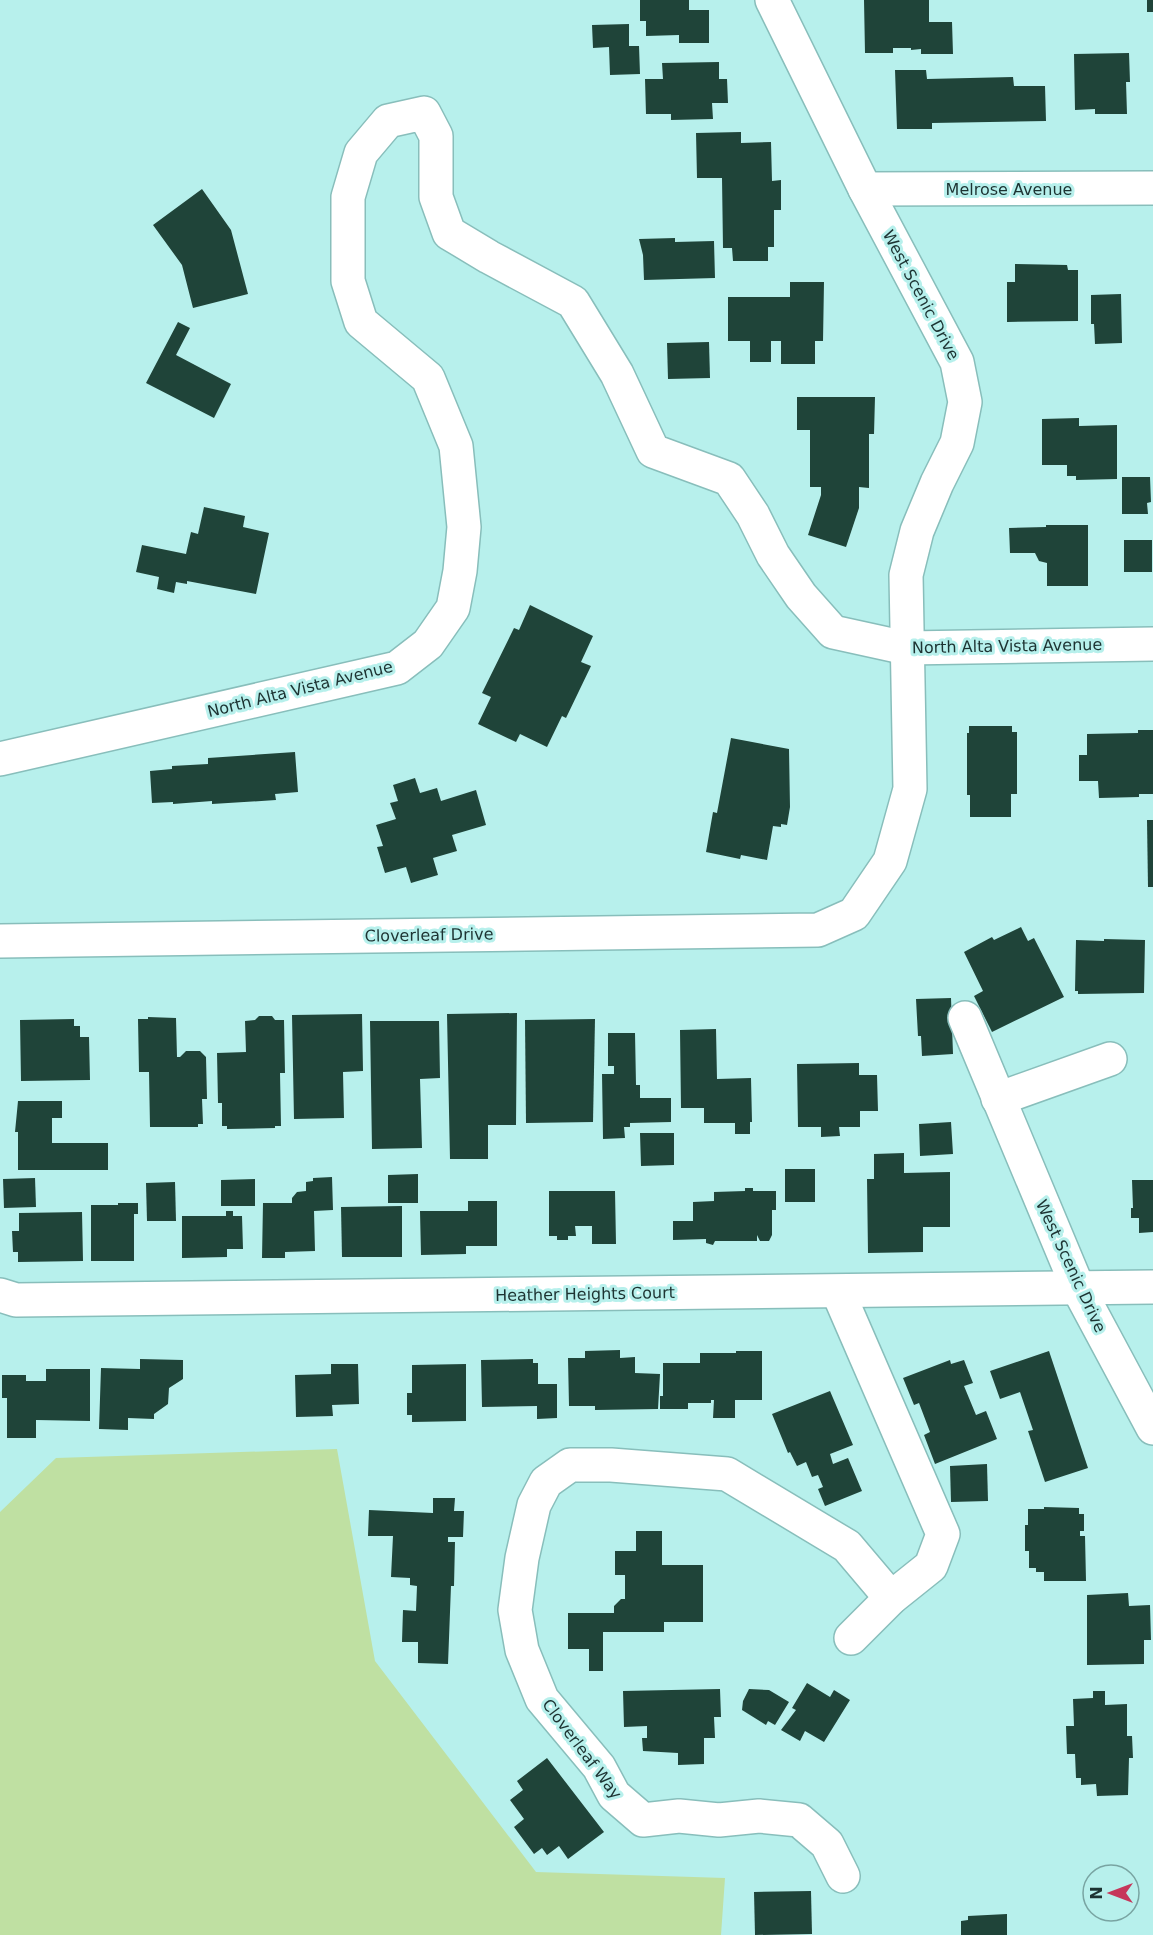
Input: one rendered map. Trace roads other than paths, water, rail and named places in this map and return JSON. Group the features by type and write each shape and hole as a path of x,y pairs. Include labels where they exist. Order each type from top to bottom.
{"street":[{"name":"West Scenic Drive","path":"772,0 865,189 957,362 965,402 957,443 917,531 906,575 910,789 890,861 854,914"},
{"name":"North Alta Vista Avenue","path":"0,759 397,668 428,644 453,608 460,571 464,527 456,447 428,378 361,322 348,281 348,197 361,153 388,121 424,112 436,136 436,197 449,233 489,258 573,302 617,374 653,451 729,479 753,515 773,555 801,596 833,632 906,648 1153,644"},
{"name":"Melrose Avenue","path":"865,189 1153,188"},
{"name":"Cloverleaf Drive","path":"0,941 818,930 854,914"},
{"name":"West Scenic Drive","path":"965,1018 1078,1288 1153,1428"},
{"path":"998,1099 1110,1059"},
{"name":"Heather Heights Court","path":"8,1297 838,1292 1153,1287"},
{"path":"838,1292 943,1534 931,1566 891,1598 851,1638"},
{"name":"Cloverleaf Way","path":"843,1876 827,1844 799,1820 759,1815 719,1820 679,1815 643,1820 614,1795 599,1767 542,1699 522,1650 515,1610 522,1558 534,1506 546,1482 570,1465 610,1465 727,1474 847,1546 891,1598"}]}
